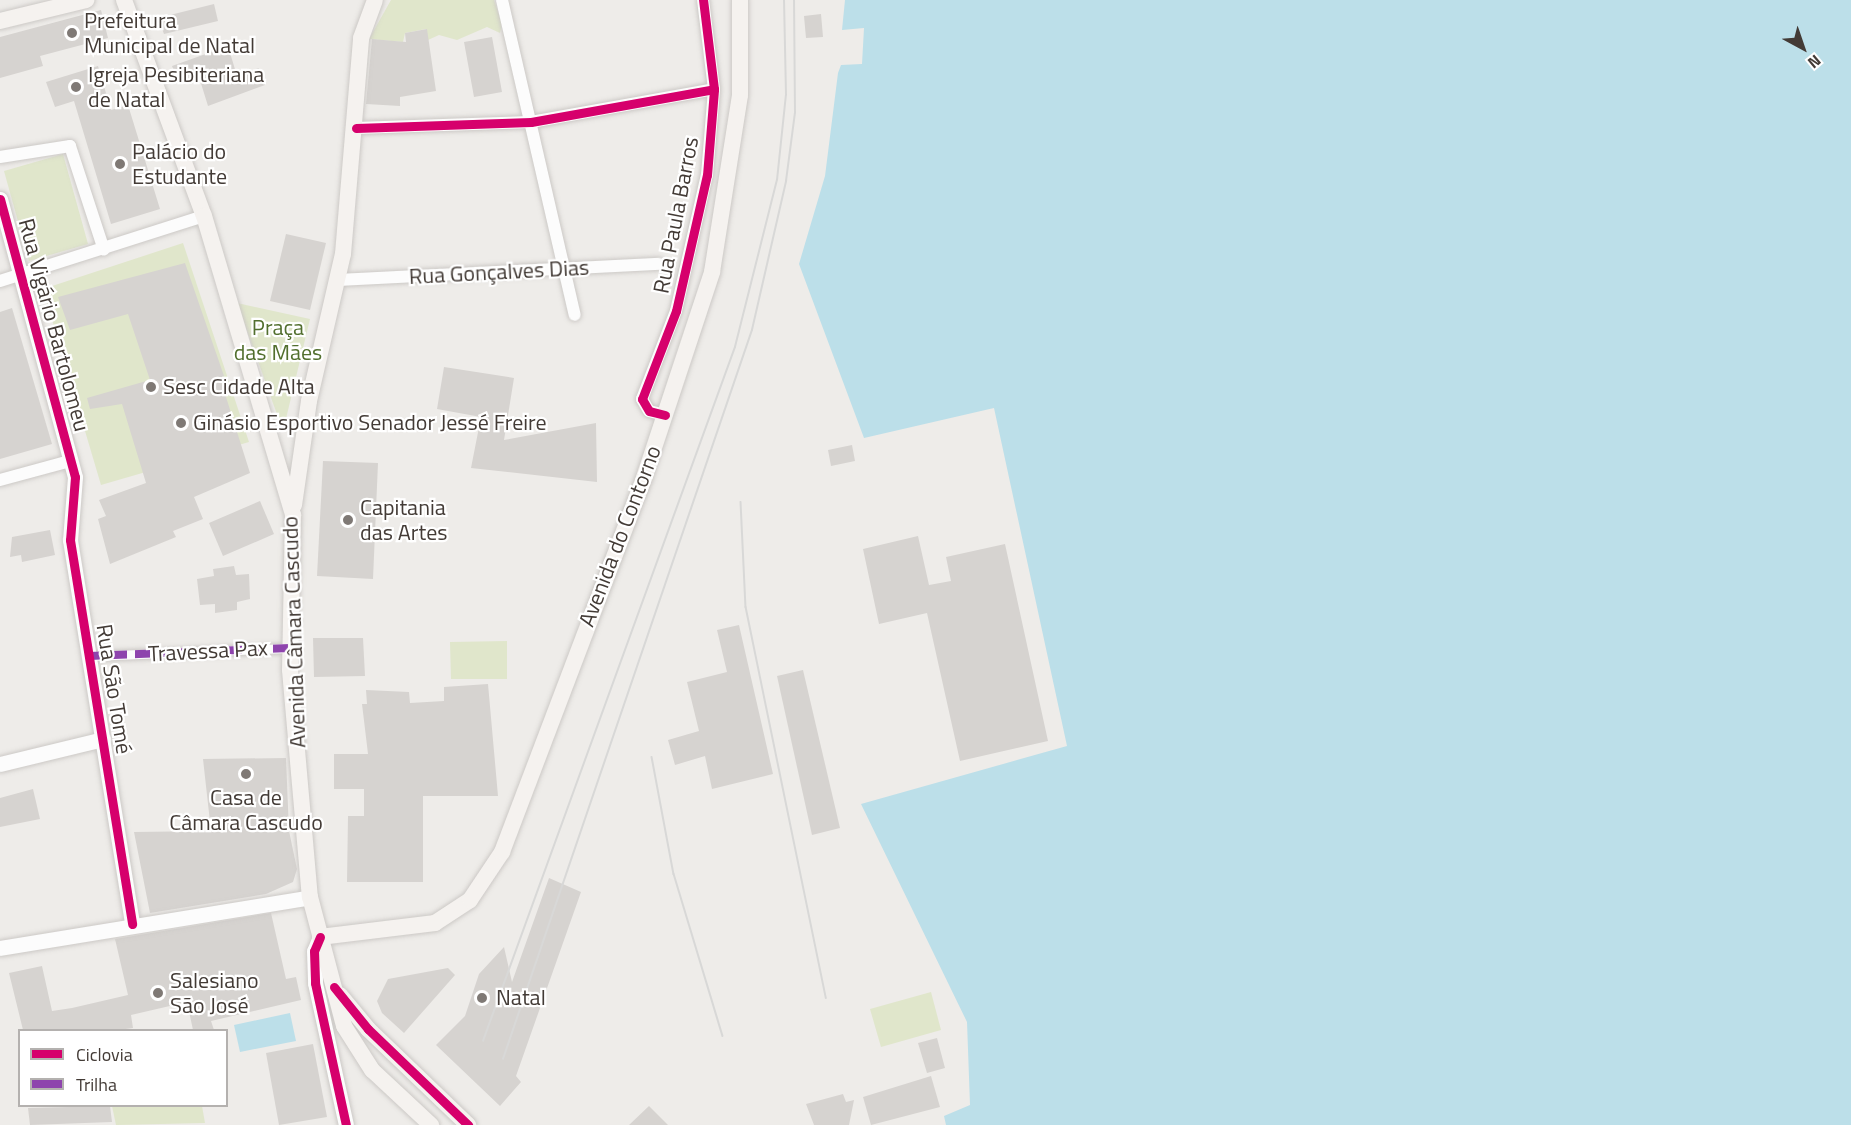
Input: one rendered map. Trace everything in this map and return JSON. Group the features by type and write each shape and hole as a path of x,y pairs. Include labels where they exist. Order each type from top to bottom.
{"main road":[{"path":"0,21 86,0"},
{"name":"Avenida Câmara Cascudo","path":"124,0 204,216 293,515 290,648 310,897 320,937"},
{"path":"293,515 309,401 339,280 356,128 361,38 375,0"},
{"name":"Avenida do Contorno","path":"320,937 435,924 487,881 665,415 712,272 730,184 740,94 740,0"},
{"path":"320,937 344,1026 360,1055 431,1125"},
{"path":"334,987 368,1029 468,1125"}],"street":[{"path":"502,0 575,315"},
{"name":"Rua Paula Barros","path":"665,415 649,411 642,399 676,311 697,229 713,135 714,89 704,0"},
{"path":"356,128 531,122 714,89"},
{"path":"0,157 70,146 104,250"},
{"name":"Rua Vigário Bartolomeu","path":"0,199 70,461"},
{"path":"0,281 104,250 204,216"},
{"name":"Rua Gonçalves Dias","path":"339,280 659,264"},
{"path":"0,480 70,461"},
{"name":"Rua São Tomé","path":"70,461 75,496 70,540 132,924"},
{"name":"Travessa Pax","path":"90,656 290,648"},
{"path":"0,764 103,739"},
{"path":"0,948 132,924 310,897"},
{"name":"Avenida Câmara Cascudo","path":"320,937 314,951 315,983 346,1125"}],"green space":[{"path":"391,0 494,0 502,24 500,33 487,27 457,40 439,35 428,40 426,29 405,33 403,42 369,39"},
{"path":"63,154 88,244 29,261 4,171"},
{"name":"Sesc Cidade Alta","path":"183,243 249,442 101,485 43,289"},
{"name":"Praça das Mães","path":"237,303 310,319 283,431"},
{"path":"507,641 507,679 451,679 450,642"},
{"path":"931,992 941,1030 881,1047 870,1009"},
{"path":"112,1107 202,1107 205,1123 116,1125"}],"water":[{"path":"845,0 1851,0 1851,1125 946,1125 944,1116 970,1105 967,1022 861,804 1067,746 994,408 864,438 799,264 825,176 838,73 841,65 862,64 864,28 842,30"},
{"path":"290,1013 296,1041 240,1052 234,1025"}],"building":[{"path":"214,4 218,21 164,34 158,18"},
{"path":"101,10 108,38 40,56 43,66 0,78 0,37"},
{"path":"821,14 823,37 806,38 804,16"},
{"path":"427,29 436,91 400,97 400,106 366,104 372,39 406,42 405,33"},
{"path":"492,37 502,92 474,97 464,42"},
{"path":"228,46 237,76 259,68 265,85 208,106 199,77 179,83 172,66"},
{"name":"Palácio do Estudante","path":"98,66 111,110 128,105 160,209 111,224 74,101 55,107 46,82"},
{"path":"286,234 326,243 310,310 270,301"},
{"name":"Sesc Cidade Alta","path":"185,263 224,376 220,378 250,473 194,497 203,519 173,531 176,537 110,564 98,519 106,516 99,500 146,483 122,404 90,409 87,398 150,380 128,314 70,330 58,297"},
{"path":"12,308 52,444 0,459 0,312"},
{"path":"444,367 514,378 504,440 596,423 597,482 471,468 481,417 437,409"},
{"path":"852,445 855,461 831,466 828,450"},
{"name":"Capitania das Artes","path":"323,461 378,463 373,579 317,576"},
{"path":"260,501 274,534 223,556 209,523"},
{"path":"50,530 55,555 22,562 21,555 10,557 12,537"},
{"path":"918,536 929,585 951,581 946,557 1005,544 1048,741 960,761 927,613 879,624 863,549"},
{"path":"234,566 236,575 249,574 250,599 237,602 237,610 215,613 215,604 200,605 197,579 214,576 213,569"},
{"path":"739,625 773,774 712,789 705,756 675,765 668,740 699,731 687,682 727,672 717,630"},
{"path":"313,638 363,638 365,676 314,677"},
{"path":"803,670 840,828 812,835 777,676"},
{"path":"488,684 498,796 423,796 423,882 347,882 348,816 364,816 364,789 334,789 334,754 368,754 362,704 367,704 366,690 409,692 410,703 444,701 444,687"},
{"path":"286,758 289,831 297,869 293,882 266,894 150,913 134,832 211,831 203,759"},
{"path":"33,789 40,819 0,827 0,798"},
{"name":"Natal","path":"549,878 581,892 516,1076 521,1082 500,1106 436,1045 465,1016 479,974 504,947 512,982"},
{"path":"271,913 286,979 296,977 301,1000 211,1021 214,1029 193,1029 187,1002 131,1015 133,1028 23,1029 9,973 42,966 52,1011 128,995 115,939"},
{"path":"448,968 455,975 404,1033 382,1013 377,1001 388,979"},
{"path":"937,1038 945,1068 927,1073 918,1043"},
{"path":"313,1044 327,1117 279,1125 266,1053"},
{"path":"931,1076 940,1107 871,1125 863,1097"},
{"path":"843,1094 846,1102 854,1100 849,1125 814,1125 806,1104"},
{"path":"649,1106 668,1125 629,1125"},
{"path":"110,1107 112,1122 30,1125 28,1108"}],"tram line":[{"path":"483,1041 735,347 777,180 786,95 784,0"},
{"path":"503,1059 752,330 786,181 795,113 794,0"},
{"path":"741,502 746,607 826,998"},
{"path":"652,757 674,874 723,1036"}],"marked path":[{"path":"89,656 290,648"}],"cycle path":[{"path":"665,415 649,411 642,399 676,311 707,175 714,89 703,0"},
{"path":"356,128 531,122 714,89"},
{"path":"0,199 75,477 70,540 132,924"},
{"path":"320,937 314,951 315,983 346,1125"},
{"path":"334,987 368,1029 468,1125"}],"place":[{"name":"Prefeitura Municipal de Natal","path":"72,33"},
{"name":"Igreja Pesibiteriana de Natal","path":"76,87"},
{"name":"Palácio do Estudante","path":"120,164"},
{"name":"Sesc Cidade Alta","path":"151,387"},
{"name":"Ginásio Esportivo Senador Jessé Freire","path":"181,423"},
{"name":"Capitania das Artes","path":"348,520"},
{"name":"Casa de Câmara Cascudo","path":"246,774"},
{"name":"Salesiano São José","path":"158,993"},
{"name":"Natal","path":"482,998"}]}
